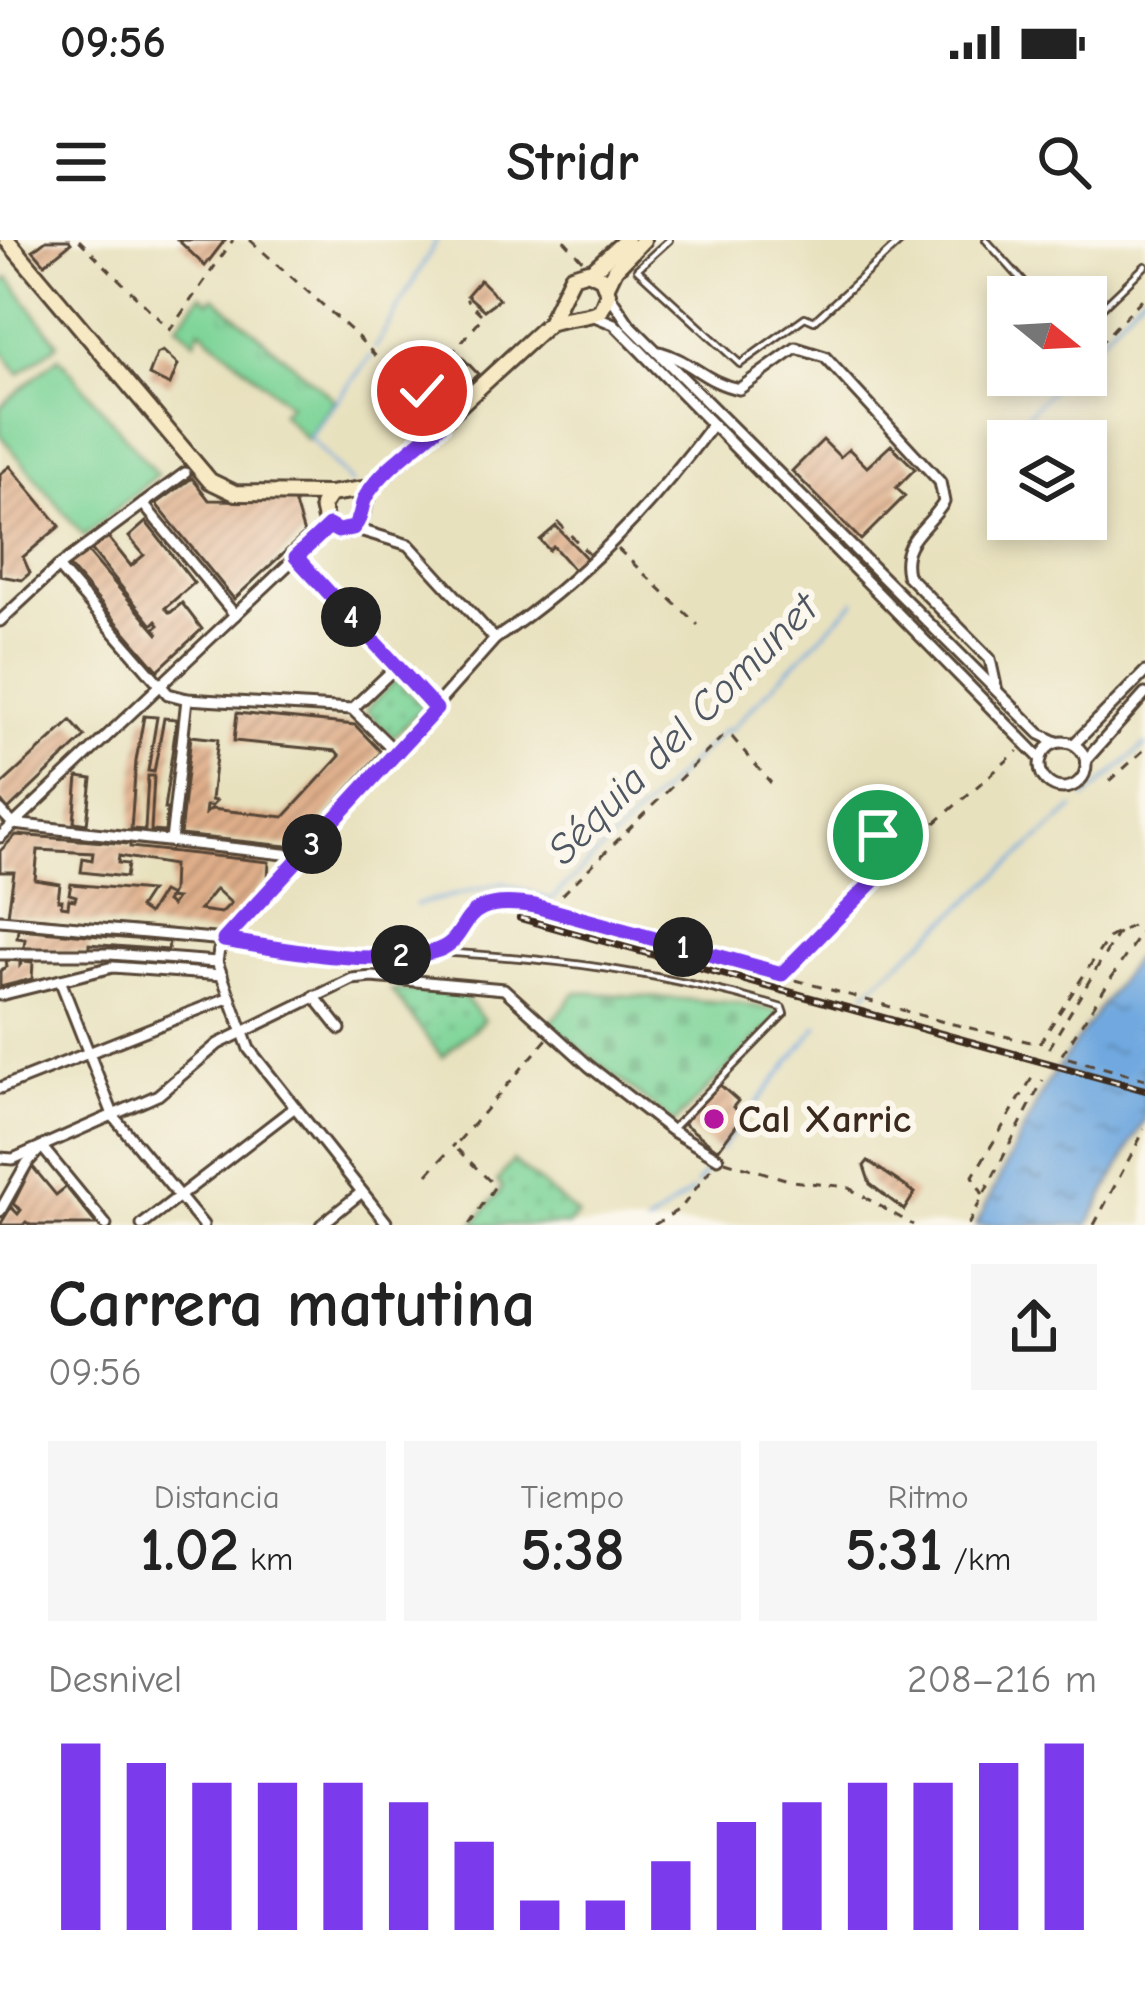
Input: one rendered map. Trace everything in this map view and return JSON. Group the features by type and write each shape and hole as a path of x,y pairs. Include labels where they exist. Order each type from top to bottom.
{"street":[{"path":"7,240 210,481 235,493 309,494 326,500"},
{"path":"357,498 549,322 569,280 636,242"},
{"path":"592,315 604,307 608,289 636,242"},
{"path":"588,272 608,289 616,309 1040,734 1074,744 1086,760"},
{"path":"564,298 575,313"},
{"path":"549,322 575,313 614,325 1028,742 1041,758 1041,772 1048,783 1061,789 1080,782 1086,760 1098,743 1145,694"},
{"path":"658,351 682,358 715,385 739,389 796,348 825,357 940,482 944,502 934,519 907,544 903,560 907,575 990,659 998,691"},
{"path":"386,1222 249,1049 217,962 224,940 495,639 518,627 612,544 675,475 712,425"},
{"path":"0,621 58,567 185,473"},
{"path":"353,528 362,517 357,498 341,490 326,500 323,518 329,526 409,545 495,639"},
{"path":"143,504 235,615"},
{"path":"0,837 329,526"},
{"path":"296,557 436,709"},
{"path":"58,567 168,694 352,709 396,752"},
{"path":"352,709 397,666"},
{"path":"1074,744 1145,672"},
{"path":"170,841 187,699"},
{"path":"1041,758 1057,742"},
{"path":"0,810 13,824 302,856"},
{"path":"0,920 224,940"},
{"path":"0,954 110,954 217,962"},
{"path":"0,995 113,967 222,975"},
{"path":"0,1158 14,1159 114,1117 158,1095 218,1044 352,979 372,977 504,989 671,1130 718,1158"},
{"path":"60,980 114,1117 203,1225"},
{"path":"314,996 340,1029"},
{"path":"0,1088 230,997"},
{"path":"142,1225 295,1107"},
{"path":"0,1211 27,1163 42,1147"},
{"path":"42,1147 106,1225"},
{"path":"321,1225 362,1192"}],"lane":[{"path":"669,240 638,269 740,364 805,317 814,321 902,240"},
{"path":"984,241 1017,276"},
{"path":"1107,303 1145,266"},
{"path":"436,952 608,967 689,981 782,1008 784,1014 671,1130"}],"path":[{"path":"79,240 170,330 232,240"},
{"path":"250,240 354,333 440,425"},
{"path":"564,240 588,272"},
{"path":"1107,336 1145,296"},
{"path":"415,398 483,316 466,299"},
{"path":"558,522 596,559"},
{"path":"612,544 698,625"},
{"path":"554,911 558,899 722,737 732,737 771,783"},
{"path":"782,974 904,850 1028,742"},
{"path":"1110,781 1145,748"},
{"path":"856,821 904,850"},
{"path":"224,940 353,958 436,952 482,907 500,901 554,911 944,1022 1039,1044 1108,938 1145,919"},
{"path":"1145,926 1061,1056 1145,1079"},
{"path":"1049,1048 1120,929"},
{"path":"428,1174 552,1033"},
{"path":"983,1196 973,1176 1035,1072"},
{"path":"968,1225 1043,1080"},
{"path":"1094,1225 1144,1132"},
{"path":"457,1144 495,1186 469,1225"},
{"path":"654,1225 682,1208 718,1158 791,1181 847,1187 913,1225"}],"green space":[{"path":"9,278 58,344 19,374 0,348 0,284"},
{"path":"201,295 209,302 214,297 335,400 306,439 281,413 290,405 200,329 195,341 177,325"},
{"path":"59,357 157,475 84,536 0,435 0,407"},
{"path":"396,680 423,707 393,737 366,710"},
{"path":"391,990 460,993 484,1020 442,1057"},
{"path":"576,992 738,1003 783,1012 674,1123 550,1024"},
{"path":"513,1161 578,1215 568,1225 473,1225 502,1188 497,1181"}],"water":[{"path":"1145,943 1145,1119 1088,1225 976,1225 1046,1085"}],"building":[{"path":"46,240 69,240 45,264 33,250"},
{"path":"178,240 225,240 205,266"},
{"path":"480,280 499,299 484,310 467,295"},
{"path":"163,351 178,365 170,385 149,375 157,354"},
{"path":"458,353 478,374 434,415 420,400"},
{"path":"823,440 840,457 849,449 867,467 891,445 915,469 896,488 905,496 861,540 792,471"},
{"path":"10,466 60,526 23,557 30,573 22,580 0,576 0,474"},
{"path":"192,478 209,500 294,501 304,534 234,599 156,504"},
{"path":"146,522 194,583 165,608 170,613 182,603 202,629 158,670 68,565 87,551 159,635 156,621 152,625 91,549 108,537 131,566 144,555 129,537"},
{"path":"556,526 587,559 574,570 553,546 549,550 540,540"},
{"path":"237,713 355,725 381,752 297,847 180,835 191,736 218,739 211,800 216,801 206,806 205,814 211,809 284,817 340,756 336,751 234,741"},
{"path":"144,716 157,717 148,771 154,772 164,718 177,719 165,832 151,831 154,776 148,776 145,830 131,829"},
{"path":"71,721 85,737 8,810 0,800 0,786"},
{"path":"78,777 92,779 87,824 74,822"},
{"path":"16,835 130,844 269,862 268,879 219,934 8,915 14,872 0,872 0,851","holes":["38,850 93,853 92,860 83,858 81,872 126,877 128,864 118,863 119,856 173,865 172,892 170,896 162,892 148,914 139,908 150,891 71,884 69,894 75,900 69,899 68,907 61,906 60,884 35,880","216,889 231,903 221,913 199,910"]},
{"path":"18,929 169,942 168,950 89,944 88,953 24,948 25,939 17,938"},
{"path":"6,960 20,961 20,965 33,962 32,979 0,987"},
{"name":"Cal Xarric","path":"720,1085 738,1101 733,1107 744,1115 718,1150 683,1123"},
{"path":"868,1161 915,1193 904,1210 870,1184 864,1166"},
{"path":"32,1166 56,1195 66,1187 97,1225 0,1225 11,1207 18,1214 21,1210 13,1204"}],"waterway":[{"path":"375,348 437,240"},
{"name":"Séquia del Comunet","path":"1107,332 1145,291"},
{"path":"352,484 309,437 371,356"},
{"name":"Séquia del Comunet","path":"1022,420 1045,396"},
{"name":"Séquia del Comunet","path":"415,905 503,883 551,900 725,729 729,731 855,601"},
{"path":"1085,798 1145,745"},
{"path":"866,992 1074,808"},
{"path":"720,1150 818,1026"},
{"path":"696,1185 707,1170"},
{"path":"647,1225 692,1191"}],"railway":[{"path":"520,918 1145,1090"}],"place":[{"name":"Cal Xarric","path":"714,1119"}],"route":[{"path":"422,391 415,398 440,425 370,488 362,503 362,517 353,528 338,531 329,526 296,557 436,709 224,940 353,958 436,952 449,943 468,916 500,901 535,906 782,974 904,850 878,835"}]}
